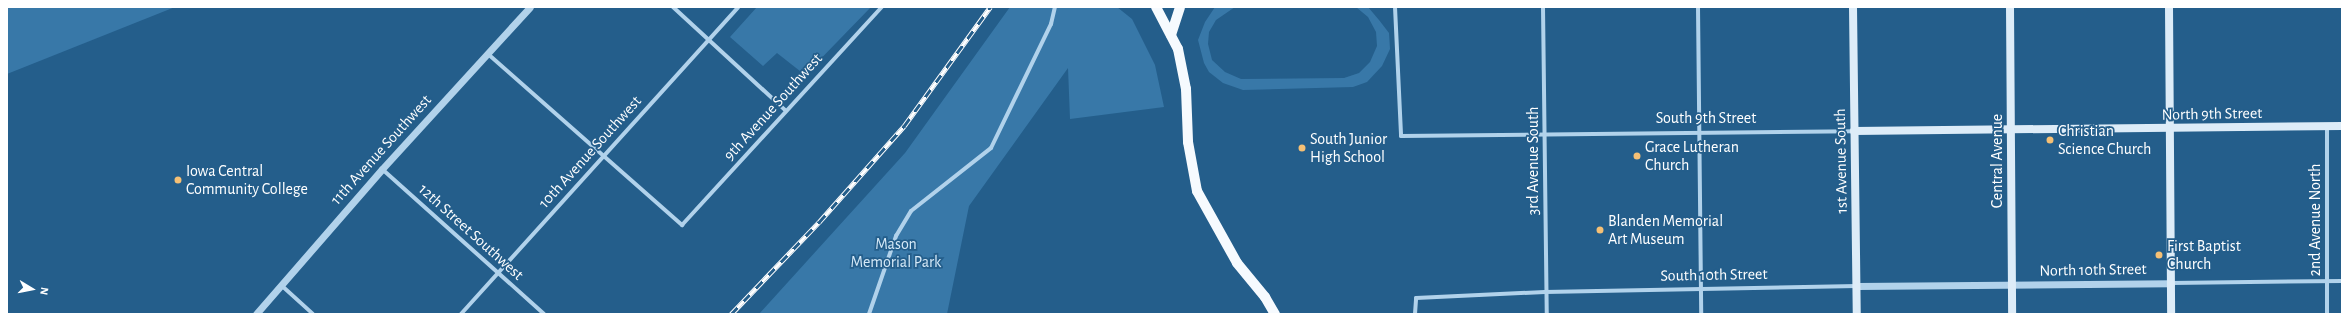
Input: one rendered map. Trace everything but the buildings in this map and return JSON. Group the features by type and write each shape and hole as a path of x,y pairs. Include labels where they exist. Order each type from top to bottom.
{"main road":[{"path":"1156,7 1178,49 1186,92 1188,142 1197,191 1237,263 1265,297 1275,314"},
{"path":"1171,36 1180,7"},
{"name":"1st Avenue South","path":"1853,7 1857,314"},
{"name":"Central Avenue","path":"2010,7 2012,314"},
{"path":"2169,7 2171,314"},
{"name":"North 9th Street","path":"2011,129 2170,129 2342,126"},
{"name":"South 9th Street","path":"1854,132 2011,129"}],"street":[{"name":"11th Avenue Southwest","path":"256,314 382,169 530,7"},
{"path":"673,7 709,38 785,110"},
{"name":"10th Avenue Southwest","path":"461,314 738,7"},
{"name":"9th Avenue Southwest","path":"604,154 682,225 785,110 882,7"},
{"path":"869,314 896,236 911,211 992,148 1051,24 1055,7"},
{"name":"South 9th Street","path":"1395,7 1401,136 1699,132 1854,132"},
{"name":"3rd Avenue South","path":"1543,7 1546,314"},
{"path":"1698,7 1701,314"},
{"path":"488,54 604,154"},
{"name":"2nd Avenue North","path":"2327,127 2327,314"},
{"name":"12th Street Southwest","path":"382,169 544,314"},
{"name":"North 10th Street","path":"2012,285 2342,281"},
{"path":"281,285 313,314"},
{"name":"South 10th Street","path":"1415,314 1416,298 1545,292 1857,286 2012,285"}],"green space":[{"path":"7,7 175,7 7,74"},
{"path":"757,7 871,7 805,75 777,53 763,66 730,37"},
{"name":"Mason Memorial Park","path":"1010,7 1117,7 1132,19 1155,65 1164,107 1070,119 1068,68 969,206 947,314 759,314 905,153"},
{"path":"1215,7 1235,7 1216,20 1209,32 1208,44 1212,60 1225,72 1241,79 1344,78 1359,73 1370,62 1377,46 1376,32 1368,17 1356,7 1368,7 1379,20 1389,33 1390,49 1382,66 1367,82 1353,87 1243,90 1223,83 1209,72 1204,63 1198,40 1205,22"}],"railway":[{"path":"731,314 819,222 904,126 990,7"}],"place":[{"name":"Christian Science Church","path":"2050,140"},
{"name":"South Junior High School","path":"1302,148"},
{"name":"Grace Lutheran Church","path":"1637,156"},
{"name":"Iowa Central Community College","path":"178,180"},
{"name":"Blanden Memorial Art Museum","path":"1600,230"},
{"name":"First Baptist Church","path":"2159,255"}]}
